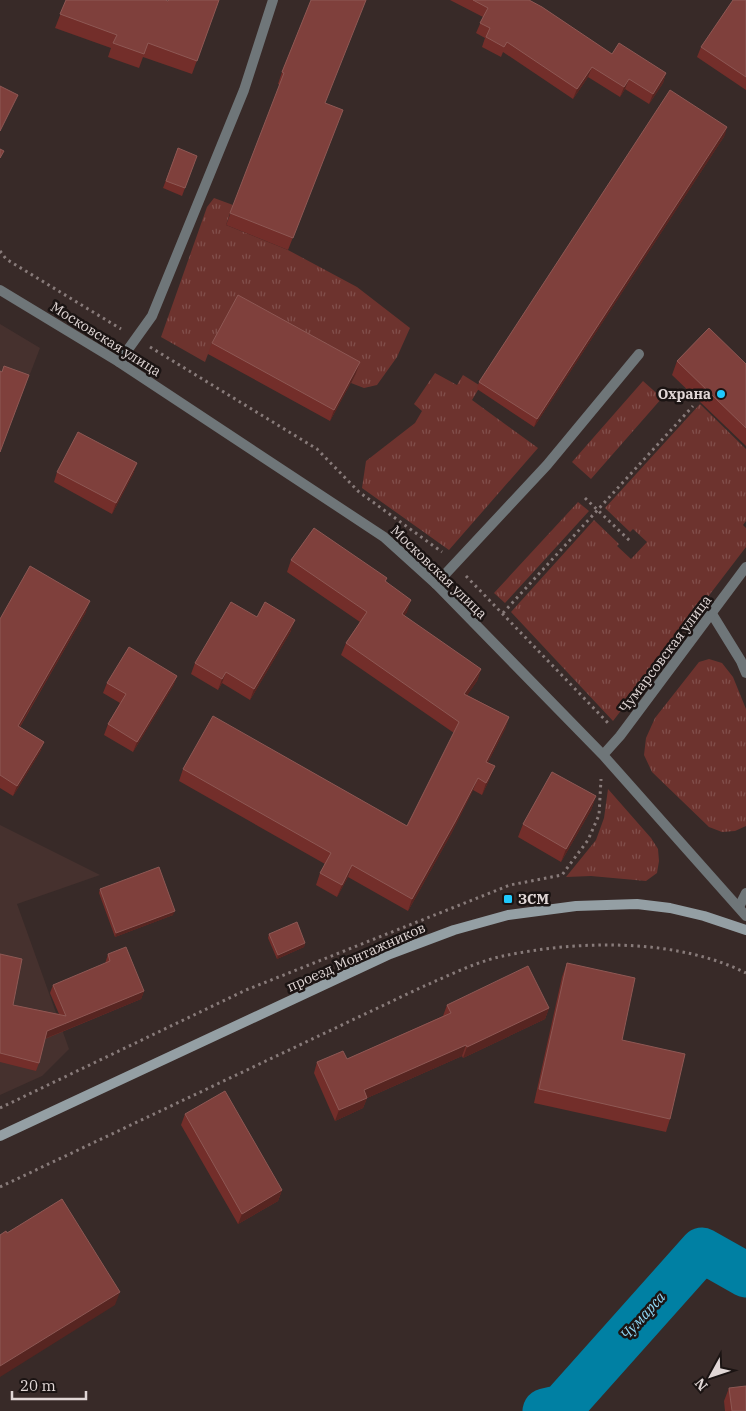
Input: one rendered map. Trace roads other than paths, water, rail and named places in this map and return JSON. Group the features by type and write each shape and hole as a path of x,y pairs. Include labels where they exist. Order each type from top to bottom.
{"main road":[{"name":"проезд Монтажников","path":"0,1136 390,954 454,930 508,915 576,906 636,904 670,908 696,914 746,930"}],"street":[{"path":"119,362 152,316 244,90 273,0"},
{"name":"Московская улица","path":"0,290 119,362 384,537 436,584 603,755 746,916"},
{"path":"436,584 548,466 639,354"},
{"name":"Чумарсовская улица","path":"603,755 620,736 746,567"},
{"path":"712,614 741,661 746,673"},
{"path":"739,907 746,893"}],"waterway":[{"name":"Чумарса","path":"545,1411 562,1407 702,1250 746,1275"}],"place":[{"name":"Охрана","path":"721,394"},
{"name":"ЗСМ","path":"508,899"}]}
